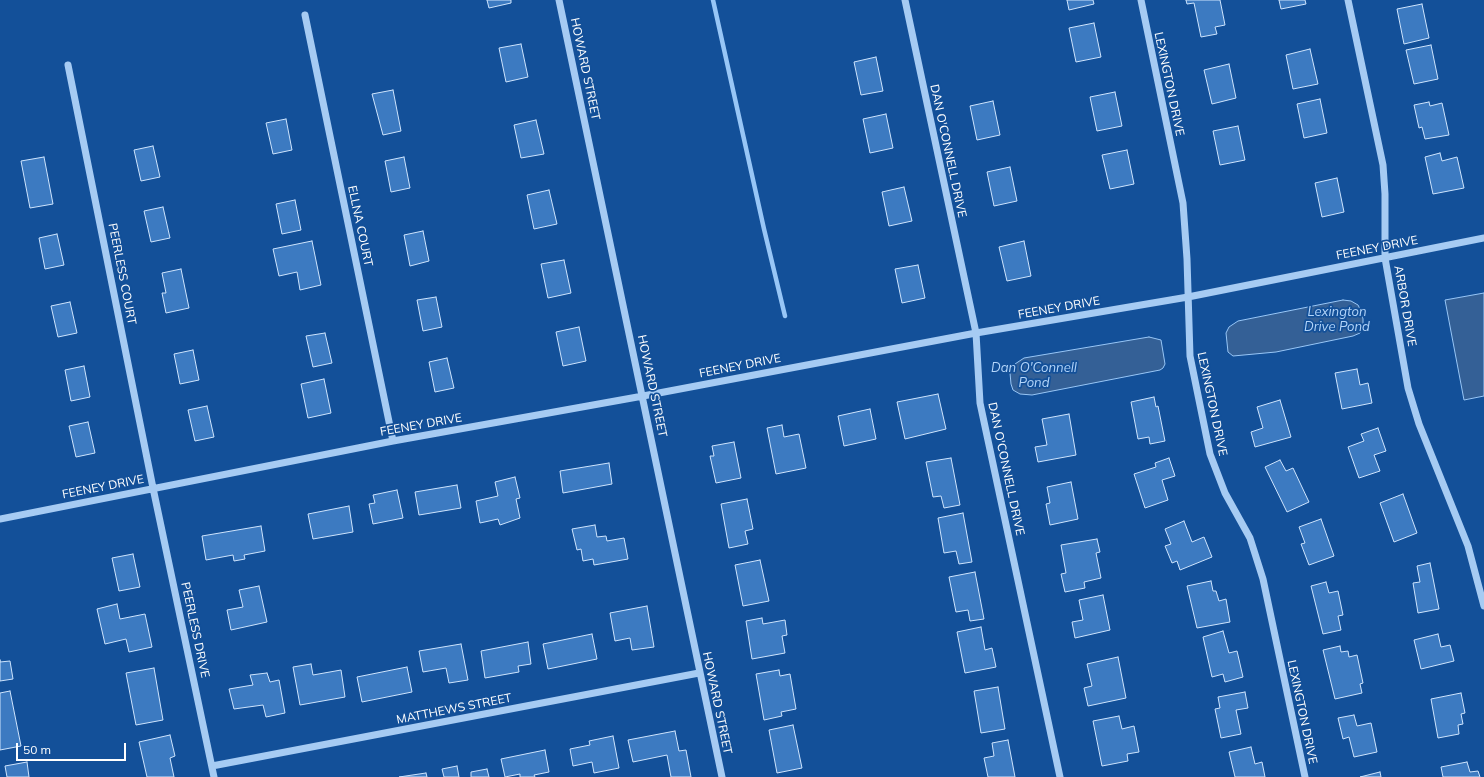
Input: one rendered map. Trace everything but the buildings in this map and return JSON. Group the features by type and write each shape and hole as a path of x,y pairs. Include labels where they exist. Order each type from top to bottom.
{"street":[{"name":"HOWARD STREET","path":"559,0 699,674 722,777"},
{"name":"DAN O'CONNELL DRIVE","path":"905,0 976,333 980,403 1060,777"},
{"name":"LEXINGTON DRIVE","path":"1141,0 1183,203 1187,259 1190,356 1210,454 1225,493 1250,538 1261,572 1305,777"},
{"name":"ARBOR DRIVE","path":"1348,0 1383,165 1385,194 1385,258 1408,388 1419,424 1468,546 1484,606"},
{"name":"ELLNA COURT","path":"305,15 393,441"},
{"name":"PEERLESS COURT","path":"68,65 154,488"},
{"name":"FEENEY DRIVE","path":"0,519 393,441 976,333 1188,297 1484,238"},
{"name":"PEERLESS DRIVE","path":"154,488 214,777"},
{"name":"MATTHEWS STREET","path":"212,766 699,674"}],"water":[{"path":"1484,293 1484,396 1464,400 1445,300"},
{"name":"Lexington Drive Pond","path":"1343,300 1351,301 1358,305 1363,319 1363,329 1360,333 1353,336 1276,352 1233,356 1228,352 1226,333 1229,327 1238,321"},
{"name":"Dan O'Connell Pond","path":"1149,337 1161,340 1165,364 1160,370 1032,395 1020,394 1013,390 1010,373 1015,364 1024,358"}],"waterway":[{"path":"713,0 785,316"}]}
